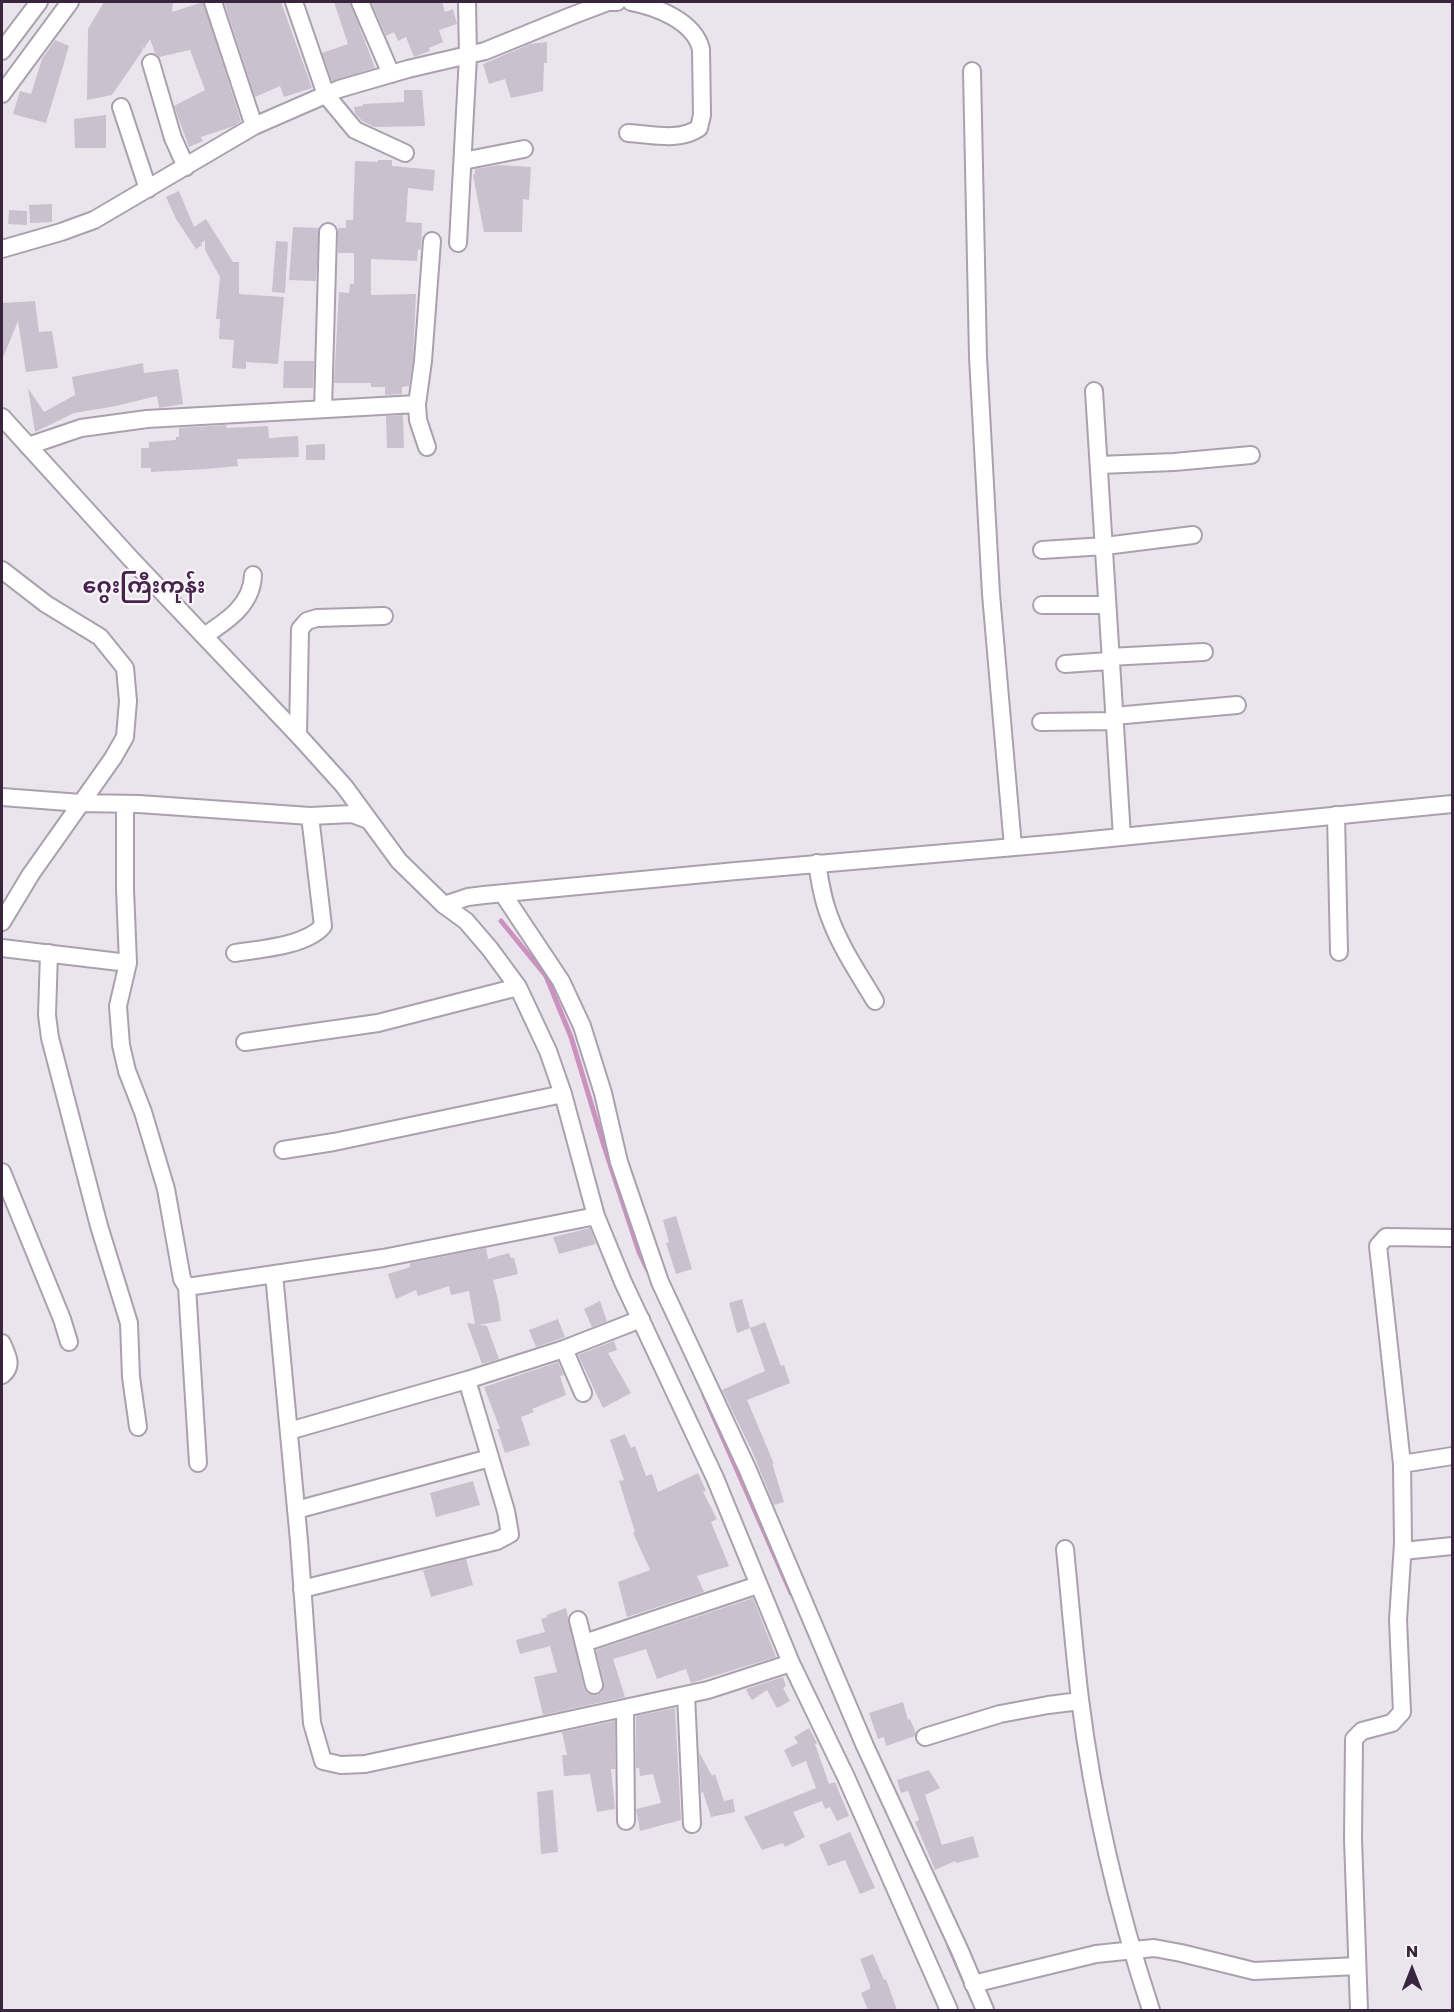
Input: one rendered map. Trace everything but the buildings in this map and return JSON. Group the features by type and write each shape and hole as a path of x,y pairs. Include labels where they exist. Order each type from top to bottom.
{"street":[{"path":"2,51 39,2"},
{"path":"2,94 70,2"},
{"path":"213,2 254,126"},
{"path":"294,2 326,95 355,130 405,153"},
{"path":"360,2 391,74"},
{"path":"458,243 468,56 467,2"},
{"path":"2,249 94,220 254,126 339,89 468,56 580,12 608,2 616,2"},
{"path":"628,133 677,136 692,133 699,128 702,115 699,41 687,27 672,17 648,5 631,2"},
{"path":"151,63 173,138 186,167"},
{"path":"972,71 979,381 991,594 1013,847"},
{"path":"121,107 148,189"},
{"path":"463,161 524,149"},
{"path":"323,410 328,232"},
{"path":"427,447 418,420 417,404 423,361 432,242"},
{"path":"1094,391 1122,837"},
{"path":"28,446 81,428 136,420 417,404"},
{"path":"2,417 298,735 344,786 399,861 444,905 466,921 518,987 548,1051 563,1094 596,1216 623,1282 715,1478 791,1663 846,1777 949,2010"},
{"path":"1099,465 1174,462 1251,455"},
{"path":"1042,550 1105,546 1193,535"},
{"path":"2,570 46,604 100,637 125,668 128,701 125,738 4,914"},
{"path":"204,636 234,616 245,602 253,575"},
{"path":"1042,605 1107,605"},
{"path":"298,735 300,629 307,621 317,618 384,616"},
{"path":"1065,664 1204,652"},
{"path":"1041,722 1114,718 1237,705"},
{"path":"2,797 310,816 352,814 368,820"},
{"path":"125,804 128,963 118,1006 121,1045 127,1071 162,1172 182,1279 187,1287 198,1463"},
{"path":"444,905 468,897 817,863 1122,837 1452,804"},
{"path":"1336,815 1340,952"},
{"path":"235,954 295,942 317,933 323,926 310,816"},
{"path":"817,863 822,892 830,918 842,945 875,1001"},
{"path":"503,894 561,981 582,1026 603,1093 619,1162 660,1282 747,1468 865,1746 985,2010"},
{"path":"2,948 128,963"},
{"path":"49,953 47,1015 50,1038 99,1226 129,1323 130,1377 138,1427"},
{"path":"245,1042 378,1023 518,987"},
{"path":"284,1150 334,1142 563,1094"},
{"path":"2,1172 58,1309 69,1342"},
{"path":"187,1287 382,1258 596,1216"},
{"path":"1359,2010 1353,1839 1354,1739 1362,1731 1392,1723 1402,1712 1398,1620 1403,1551 1402,1464 1377,1246 1386,1237 1452,1238"},
{"path":"274,1274 296,1509 312,1723 323,1761 365,1764 708,1690 791,1663"},
{"path":"289,1431 467,1380 564,1349 641,1318"},
{"path":"2,1342 9,1360 7,1371 2,1375"},
{"path":"564,1349 583,1393"},
{"path":"302,1589 497,1541 510,1534 506,1511 467,1380"},
{"path":"1402,1464 1452,1456"},
{"path":"296,1509 490,1458"},
{"path":"1403,1551 1452,1546"},
{"path":"1065,1549 1080,1701 1104,1836 1131,1951 1151,2010"},
{"path":"584,1643 758,1585"},
{"path":"578,1620 594,1685"},
{"path":"686,1695 692,1824"},
{"path":"925,1737 1000,1714 1080,1701"},
{"path":"624,1709 626,1821"},
{"path":"974,1984 1096,1954 1154,1948 1254,1971 1357,1966"}],"waterway":[{"path":"501,921 546,976 571,1037 604,1146 639,1252 647,1269"},
{"path":"704,1395 791,1593"},
{"path":"949,1946 973,2001"}],"district":[{"name":"ဂွေးကြီးကုန်း","path":"144,587"}]}
